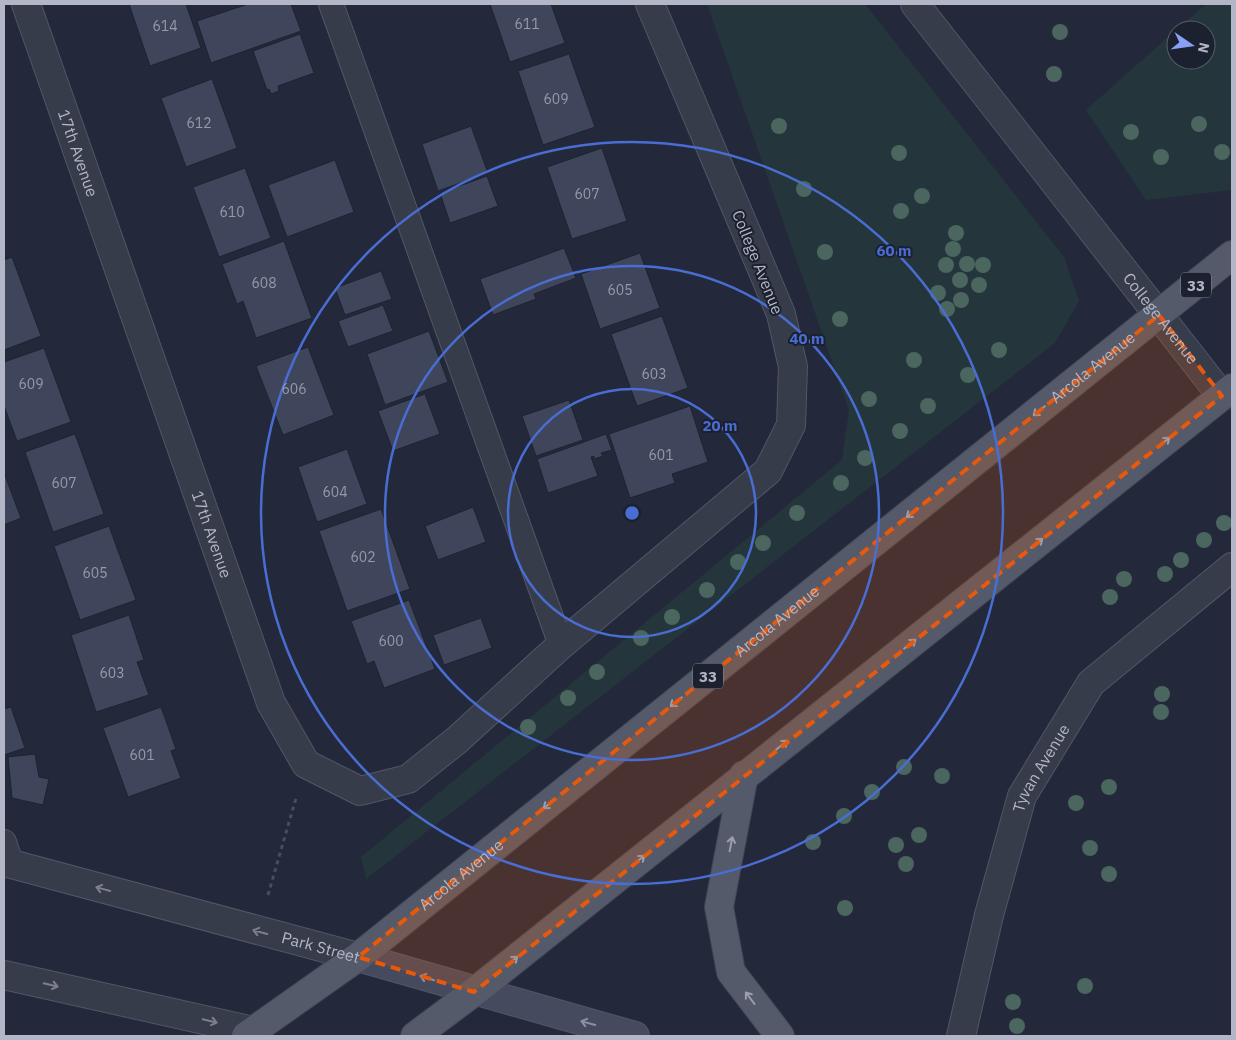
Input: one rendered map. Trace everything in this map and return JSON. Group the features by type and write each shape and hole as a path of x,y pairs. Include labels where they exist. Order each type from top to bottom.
{"main road":[{"name":"Arcola Avenue","path":"258,1035 358,957 1232,255"},
{"path":"415,1036 474,992 1227,392"},
{"path":"744,775 719,907 731,972 780,1036"},
{"name":"Park Street","path":"358,957 474,992 635,1036"}],"street":[{"name":"17th Avenue","path":"26,4 271,703 306,764"},
{"name":"College Avenue","path":"561,645 768,471 790,425 793,367 781,314 650,4"},
{"name":"College Avenue","path":"914,4 1159,315 1227,392"},
{"name":"Tyvan Avenue","path":"961,1036 989,915 1022,796 1091,683 1232,567"},
{"path":"306,764 360,791 408,779 457,740 561,645"},
{"name":"Park Street","path":"6,856 258,931 358,957"},
{"path":"4,975 258,1035"}],"lane":[{"path":"330,4 561,645"}],"path":[{"path":"258,931 306,764"}],"highlighted area":[{"path":"1159,315 1222,396 474,992 358,957"}],"shaded area":[{"path":"707,4 865,4 1064,257 1079,301 1055,343 366,879 361,857 842,460 849,410"},
{"path":"1206,4 1232,4 1232,190 1146,200 1086,110 1166,39 1166,70 1216,70 1216,20 1188,20"}],"building":[{"path":"129,4 186,4 201,48 150,66"},
{"path":"248,4 291,4 301,31 211,63 197,21"},
{"path":"490,4 551,4 565,43 510,62"},
{"path":"300,34 314,73 278,86 279,91 271,94 269,89 267,90 253,51"},
{"path":"569,54 595,127 543,145 518,71"},
{"path":"212,79 237,148 186,167 161,98"},
{"path":"471,126 488,173 438,191 422,144"},
{"path":"602,148 627,221 572,239 547,167"},
{"path":"335,160 354,212 287,237 268,185"},
{"path":"245,168 271,238 219,257 193,187"},
{"path":"487,176 498,206 450,223 440,193"},
{"path":"284,241 312,318 256,338 243,301 237,304 222,264"},
{"path":"564,248 576,278 534,294 536,299 493,315 480,279"},
{"path":"640,253 660,308 600,329 581,274"},
{"path":"12,257 41,336 4,350 4,260"},
{"path":"381,271 392,299 345,315 335,288"},
{"path":"383,305 393,331 348,347 338,321"},
{"path":"662,316 688,388 637,406 611,334"},
{"path":"429,331 448,382 385,405 367,354"},
{"path":"308,347 334,415 283,435 256,366"},
{"path":"44,348 71,422 17,441 4,406 4,362"},
{"path":"425,394 440,434 393,451 378,411"},
{"path":"569,400 583,440 536,456 522,416"},
{"path":"690,406 708,462 672,474 675,483 630,498 609,434"},
{"path":"75,434 104,514 53,532 25,452"},
{"path":"606,434 612,450 601,453 603,456 594,459 594,456 591,457 598,476 548,493 537,459"},
{"path":"347,449 367,504 317,522 298,467"},
{"path":"4,473 21,518 4,525"},
{"path":"473,507 486,542 438,560 425,526"},
{"path":"381,509 410,589 347,611 319,531"},
{"path":"109,526 136,600 80,620 54,546"},
{"path":"409,600 435,669 384,688 374,661 367,664 351,621"},
{"path":"129,615 144,660 137,662 149,695 96,712 71,635"},
{"path":"481,618 492,648 444,665 433,635"},
{"path":"11,707 25,748 4,755 4,709"},
{"path":"161,707 176,749 171,751 181,778 128,797 103,728"},
{"path":"35,754 39,777 49,779 43,805 12,798 8,757"}]}
